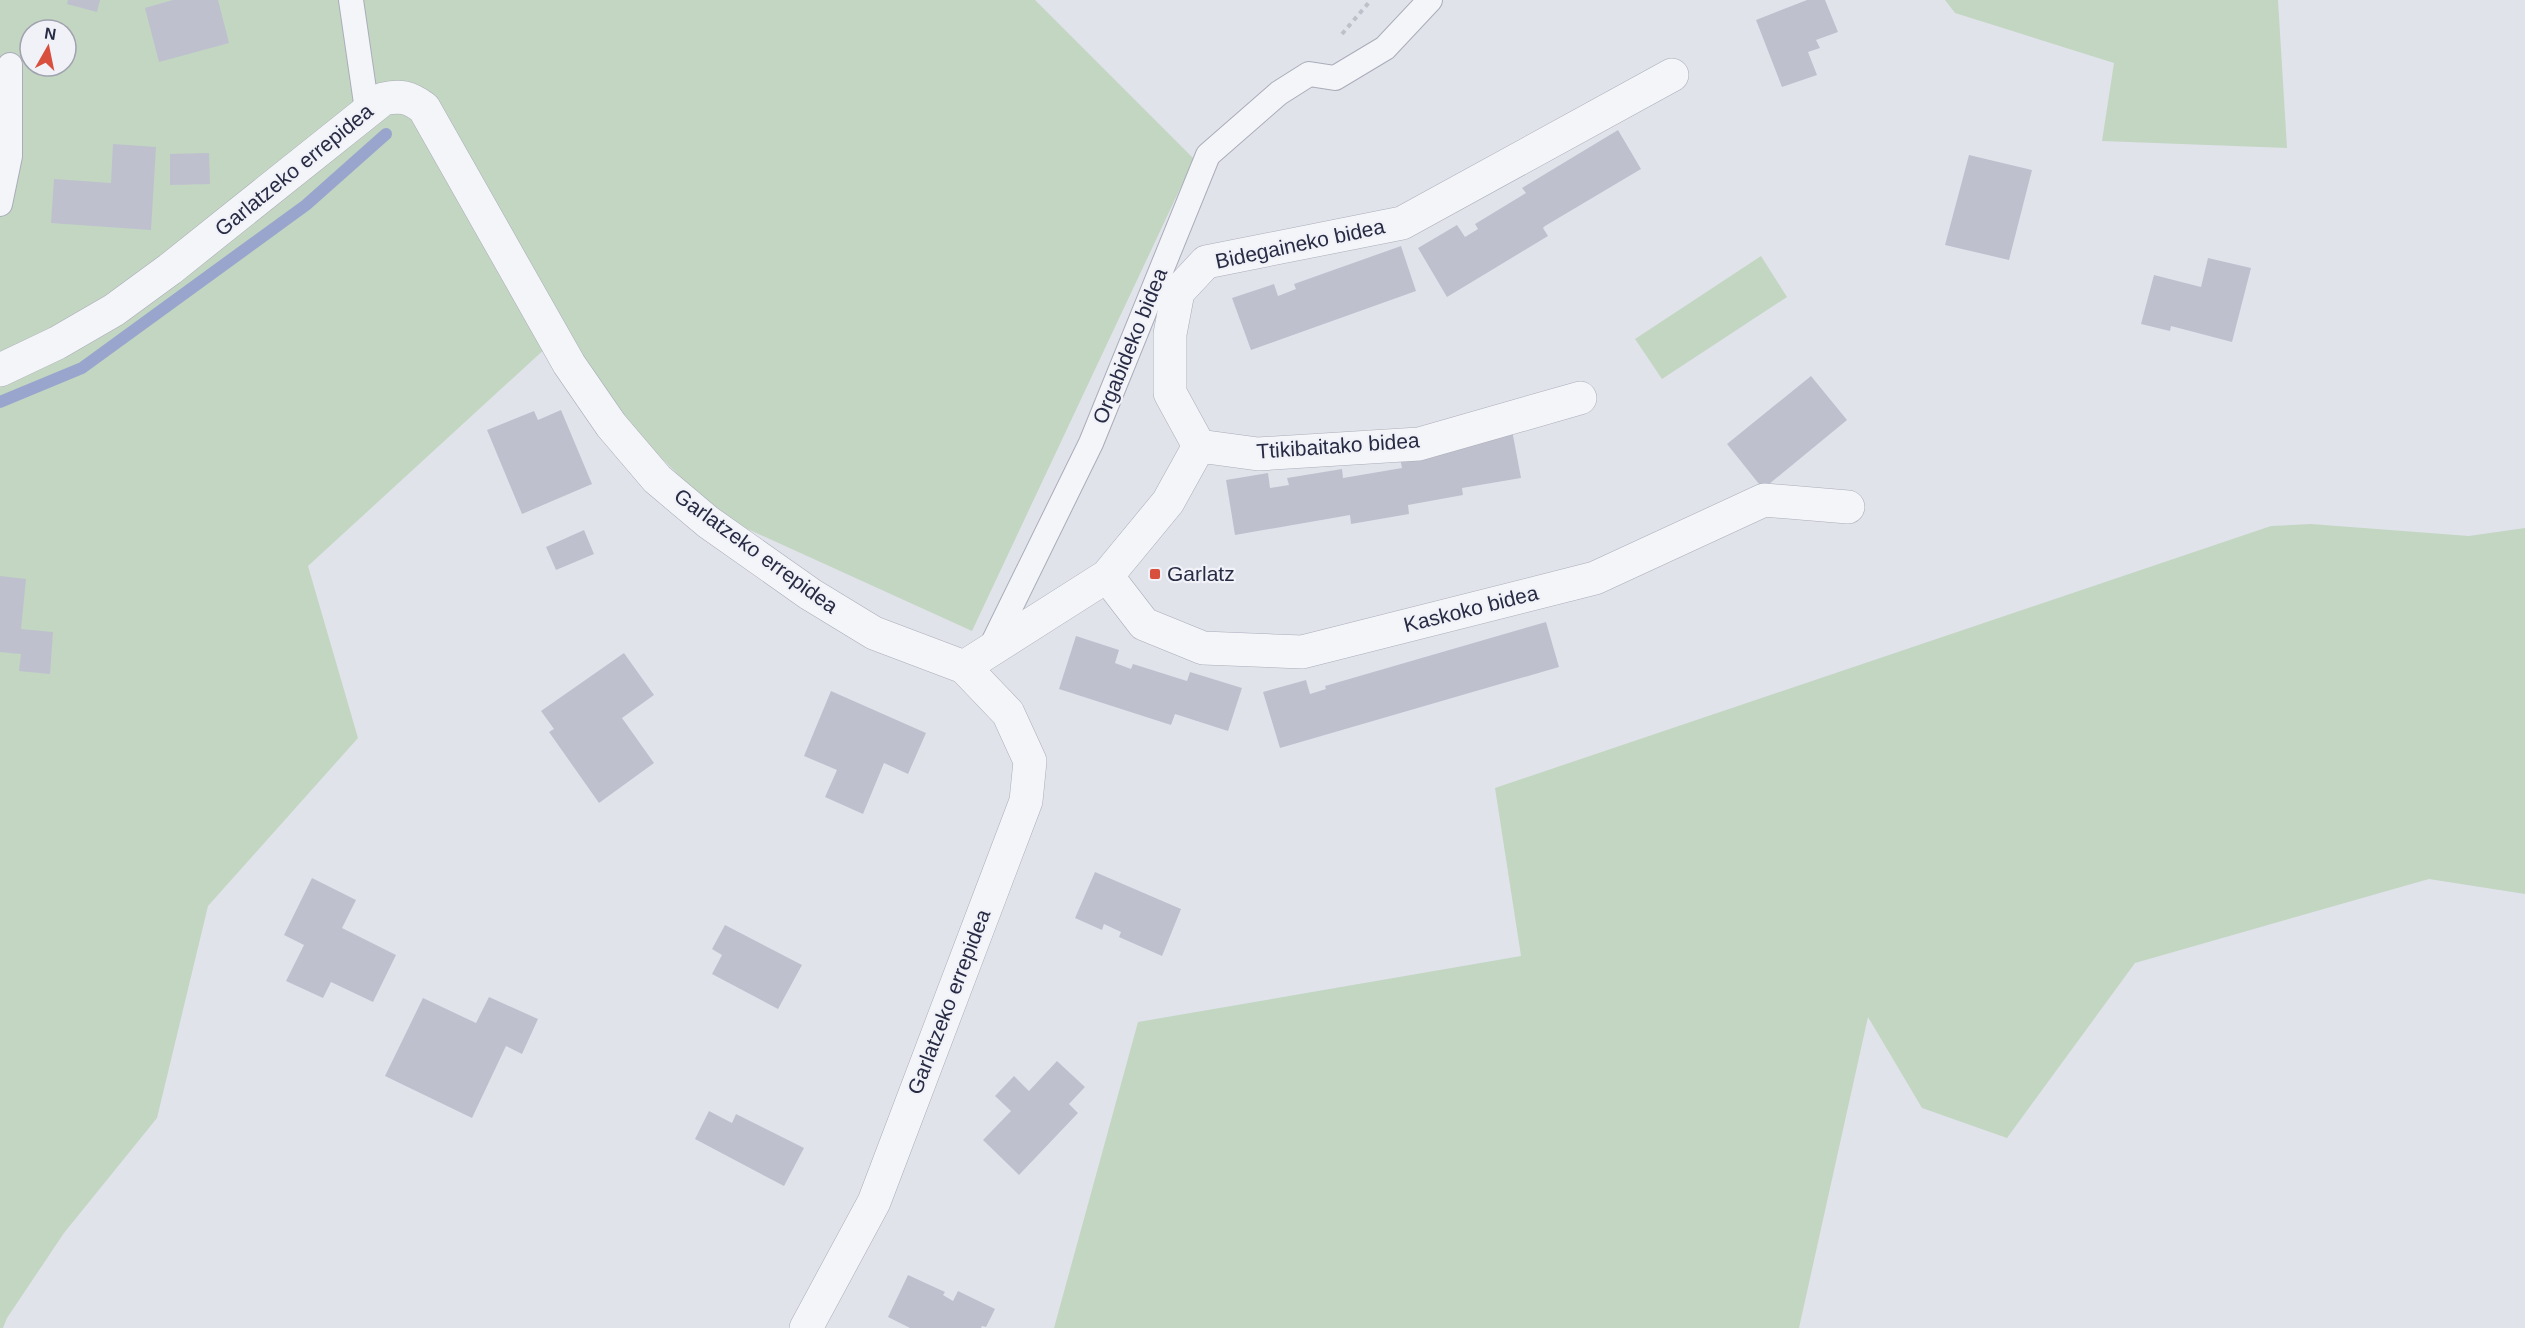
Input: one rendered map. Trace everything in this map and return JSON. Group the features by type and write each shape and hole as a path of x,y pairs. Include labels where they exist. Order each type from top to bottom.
{"street":[{"name":"Bidegaineko bidea","path":"1199,446 1170,393 1170,334 1178,292 1206,262 1402,223 1672,75"},
{"name":"Garlatzeko errepidea","path":"0,370 57,343 114,310 170,269 383,99 398,96 412,99 423,108 569,364 611,425 657,479 708,522 810,594 874,633 977,659 1008,713 1030,761 1026,801 874,1202 806,1328"},
{"name":"Ttikibaitako bidea","path":"1199,446 1258,454 1419,444 1580,398"},
{"path":"977,659 1107,576 1168,502 1199,446"},
{"name":"Kaskoko bidea","path":"1107,576 1144,624 1203,648 1302,652 1595,578 1764,500 1848,507"}],"lane":[{"path":"351,0 367,110"},
{"name":"Orgabideko bidea","path":"977,659 1091,443 1208,155 1279,93 1309,74 1335,78 1385,48 1430,0"},
{"path":"0,204 10,156 10,65"}],"green space":[{"path":"0,0 1035,0 1194,159 972,631 721,517 548,346 308,566 358,738 208,906 157,1118 64,1233 7,1318 3,1328 0,1328"},
{"path":"1945,0 2278,0 2287,148 2102,141 2114,63 1955,13"},
{"path":"1761,256 1787,297 1662,379 1635,339"},
{"path":"2311,524 2469,536 2525,528 2525,894 2429,879 2135,963 2007,1138 1922,1108 1868,1017 1799,1328 1054,1328 1138,1022 1521,956 1495,788 2271,526"}],"building":[{"path":"68,0 100,0 97,12 67,4"},
{"path":"173,0 218,0 229,43 159,62 145,8"},
{"path":"1807,0 1825,0 1838,32 1816,40 1820,48 1808,52 1817,75 1782,87 1756,20"},
{"path":"1618,130 1641,169 1545,226 1543,228 1548,236 1447,297 1418,248 1457,225 1465,237 1478,229 1475,224 1526,193 1522,188"},
{"path":"113,144 156,147 151,230 51,223 54,179 111,183"},
{"path":"209,153 210,184 170,185 170,154"},
{"path":"1969,155 2032,170 2009,260 1945,245"},
{"path":"1401,246 1416,291 1251,350 1232,298 1274,284 1278,296 1296,289 1294,284"},
{"path":"2208,258 2251,268 2232,342 2171,326 2170,331 2141,324 2154,275 2201,287"},
{"path":"1811,376 1847,420 1763,489 1727,444"},
{"path":"561,410 592,484 522,514 487,430 534,411 538,420"},
{"path":"1512,430 1521,478 1462,488 1463,495 1408,505 1409,514 1351,524 1350,515 1235,535 1226,480 1268,473 1270,488 1289,485 1287,478 1342,469 1343,478 1402,468 1400,458"},
{"path":"584,530 594,554 556,570 546,547"},
{"path":"0,576 26,579 21,629 53,632 50,674 19,671 21,654 0,652"},
{"path":"1546,622 1559,667 1280,748 1263,692 1306,680 1310,694 1326,689 1325,686"},
{"path":"1076,636 1119,650 1115,663 1131,669 1133,664 1187,681 1190,672 1242,688 1228,731 1175,714 1171,725 1059,689"},
{"path":"624,653 654,695 622,718 654,763 599,803 549,732 554,729 541,711"},
{"path":"831,691 926,733 908,774 884,763 863,814 825,797 837,770 804,756"},
{"path":"1095,872 1181,909 1162,956 1119,937 1121,932 1104,924 1102,930 1075,918"},
{"path":"312,878 356,900 342,928 396,955 373,1002 331,982 323,998 286,981 304,945 284,935"},
{"path":"725,925 802,965 778,1009 712,974 722,955 712,949"},
{"path":"489,997 538,1019 522,1054 506,1046 472,1118 385,1076 423,998 476,1023"},
{"path":"1057,1061 1085,1087 1069,1104 1078,1113 1019,1175 983,1140 1011,1111 995,1096 1014,1076 1029,1091"},
{"path":"709,1111 732,1123 736,1114 804,1148 784,1186 695,1139"},
{"path":"908,1275 945,1292 943,1295 953,1301 958,1291 995,1309 986,1327 910,1328 888,1317"}],"waterway":[{"path":"0,402 82,368 306,205 386,134"}],"place":[{"name":"Garlatz","path":"1155,574"}]}
